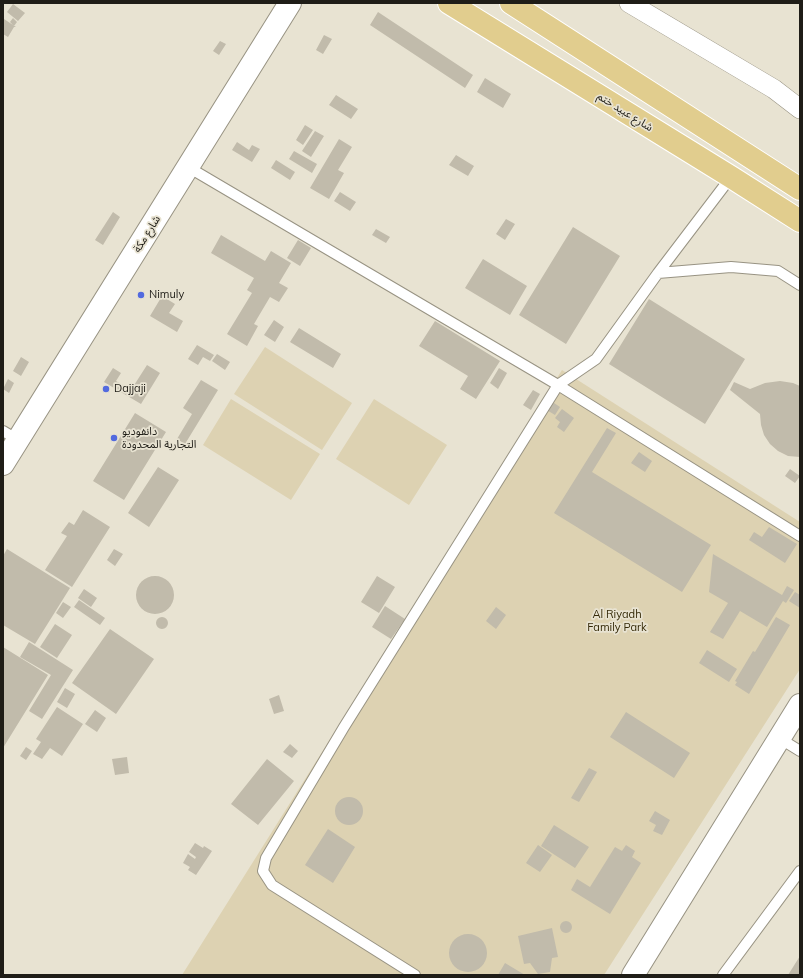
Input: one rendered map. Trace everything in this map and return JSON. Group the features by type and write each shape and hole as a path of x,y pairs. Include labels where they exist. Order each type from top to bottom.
{"main road":[{"name":"شارع عبيد ختم","path":"449,3 800,221"},
{"path":"511,3 800,190"}],"street":[{"name":"شارع مكة","path":"3,464 10,435 188,167 290,3"},
{"path":"629,3 798,104"},
{"path":"633,975 800,705"}],"lane":[{"path":"188,167 558,385 800,536"},
{"path":"415,975 272,885 263,871 266,858 344,727 558,385 596,358 658,272 731,177"},
{"path":"658,272 731,267 778,271 800,285"},
{"path":"779,738 800,751"},
{"path":"722,975 800,871"}],"green space":[{"path":"265,347 352,403 322,450 234,394"},
{"name":"Al Riyadh Family Park","path":"562,370 800,522 800,669 604,975 182,975"},
{"path":"231,399 320,454 291,500 203,445"},
{"path":"374,399 447,445 409,505 336,459"}],"building":[{"path":"13,4 25,13 18,21 7,12"},
{"path":"378,12 473,75 465,88 370,25"},
{"path":"13,18 17,22 14,26 10,22"},
{"path":"4,19 16,27 14,27 8,37 3,34"},
{"path":"324,35 332,39 323,54 316,50"},
{"path":"220,41 226,44 219,55 213,51"},
{"path":"485,78 511,94 503,108 477,92"},
{"path":"336,95 358,109 351,119 329,105"},
{"path":"305,125 313,130 303,145 296,140"},
{"path":"315,131 324,136 311,157 302,151"},
{"path":"339,139 352,147 338,170 344,173 329,199 310,188"},
{"path":"237,142 249,150 252,145 260,149 252,162 232,150"},
{"path":"294,151 317,164 312,173 289,159"},
{"path":"456,155 474,166 468,176 449,165"},
{"path":"276,160 295,172 290,180 271,168"},
{"path":"340,192 356,202 350,211 334,201"},
{"path":"113,212 120,217 103,245 95,240"},
{"path":"506,219 515,224 505,240 496,234"},
{"path":"573,227 620,256 566,344 519,315"},
{"path":"376,229 390,237 386,243 372,235"},
{"path":"221,235 265,261 271,251 291,263 279,283 288,288 279,302 270,297 254,324 258,326 247,346 227,334 252,293 247,290 254,278 211,253"},
{"path":"298,240 311,248 300,266 287,258"},
{"path":"483,259 527,286 510,315 465,288"},
{"path":"162,296 175,304 169,313 183,321 177,332 150,316"},
{"path":"649,299 745,359 705,424 609,364"},
{"path":"274,320 284,327 275,342 264,335"},
{"path":"435,321 500,361 476,399 460,389 468,376 419,346"},
{"path":"299,328 341,354 333,368 290,342"},
{"path":"197,345 214,355 210,361 203,357 198,365 188,359"},
{"path":"217,354 230,362 225,370 212,361"},
{"path":"21,357 29,362 21,376 13,371"},
{"path":"147,365 160,373 141,404 104,382 113,368 121,373 116,381 131,390"},
{"path":"499,368 507,373 498,389 490,383"},
{"path":"8,379 14,383 9,393 3,389"},
{"path":"201,380 218,390 185,444 177,439 192,414 183,408"},
{"path":"780,381 793,383 800,386 800,457 788,456 778,451 770,444 764,435 760,414 730,390 734,382 750,389 765,383"},
{"path":"533,390 540,394 531,410 523,405"},
{"path":"551,401 560,407 555,415 545,409"},
{"path":"562,409 574,418 564,432 557,427 560,422 555,418"},
{"path":"135,413 166,432 124,500 93,481"},
{"path":"607,428 616,433 592,472 711,545 682,592 554,513"},
{"path":"639,452 652,461 645,472 631,463"},
{"path":"158,467 179,480 149,527 128,513"},
{"path":"790,469 800,476 795,483 785,476"},
{"path":"83,510 110,527 72,587 45,570 67,536 61,533 69,522 74,525"},
{"path":"769,527 797,544 785,563 749,540 754,532 762,537"},
{"path":"7,549 70,588 35,644 3,625 3,556"},
{"path":"114,549 123,554 115,566 107,560"},
{"path":"713,554 782,595 787,586 794,590 786,603 783,601 767,627 740,611 723,639 710,632 728,603 709,592"},
{"path":"151,576 159,576 166,579 171,584 174,595 171,606 166,611 159,614 151,614 144,611 139,606 136,599 136,591 139,584 144,579"},
{"path":"377,576 395,587 379,613 361,602"},
{"path":"84,589 97,598 91,607 78,598"},
{"path":"795,592 800,595 800,608 789,601"},
{"path":"79,600 105,618 100,625 74,607"},
{"path":"63,602 71,607 63,618 56,613"},
{"path":"385,606 405,619 391,639 372,627"},
{"path":"496,607 506,615 496,629 486,621"},
{"path":"160,617 164,617 168,623 164,629 160,629 156,625 156,621"},
{"path":"776,617 790,625 749,694 735,685 737,682 735,681"},
{"path":"55,624 72,635 57,658 40,647"},
{"path":"110,629 154,659 116,714 72,683"},
{"path":"29,642 73,670 42,719 29,711 51,675 20,657"},
{"path":"3,647 48,675 3,748"},
{"path":"707,650 737,669 729,682 699,663"},
{"path":"65,688 75,694 67,708 57,702"},
{"path":"279,695 284,711 274,714 269,699"},
{"path":"57,707 83,724 62,756 50,748 42,759 33,754 41,742 36,739"},
{"path":"95,710 106,718 97,732 85,724"},
{"path":"626,712 690,753 674,778 610,737"},
{"path":"290,744 298,751 292,758 283,752"},
{"path":"26,747 32,751 26,760 20,756"},
{"path":"127,757 129,773 115,775 112,759"},
{"path":"267,759 294,781 258,825 231,804"},
{"path":"589,768 597,772 579,802 571,798"},
{"path":"349,797 359,801 363,811 359,821 349,825 339,821 335,811 339,801"},
{"path":"655,811 670,820 662,835 653,831 656,825 649,821"},
{"path":"554,825 589,847 575,868 541,846"},
{"path":"328,829 355,847 333,883 305,865"},
{"path":"195,843 212,851 196,875 188,870 190,867 183,863 188,854 195,859 196,857 189,852"},
{"path":"538,845 552,855 540,872 526,863"},
{"path":"626,845 635,851 632,857 641,863 610,914 571,890 577,879 590,887 615,847 622,851"},
{"path":"566,921 570,923 572,927 570,931 566,933 562,931 560,927 562,923"},
{"path":"552,928 558,957 552,958 550,972 538,974 530,963 524,964 518,936"},
{"path":"464,934 472,934 482,939 486,946 486,960 482,967 472,972 464,972 454,967 452,964 449,957 449,949 454,939 457,937"},
{"path":"800,956 800,975 788,975"},
{"path":"505,963 525,975 498,975"}],"place":[{"name":"Nimuly","path":"141,295"},
{"name":"Dajjaji","path":"106,389"},
{"name":"دانفوديو التجارية المحدودة","path":"114,438"}]}
